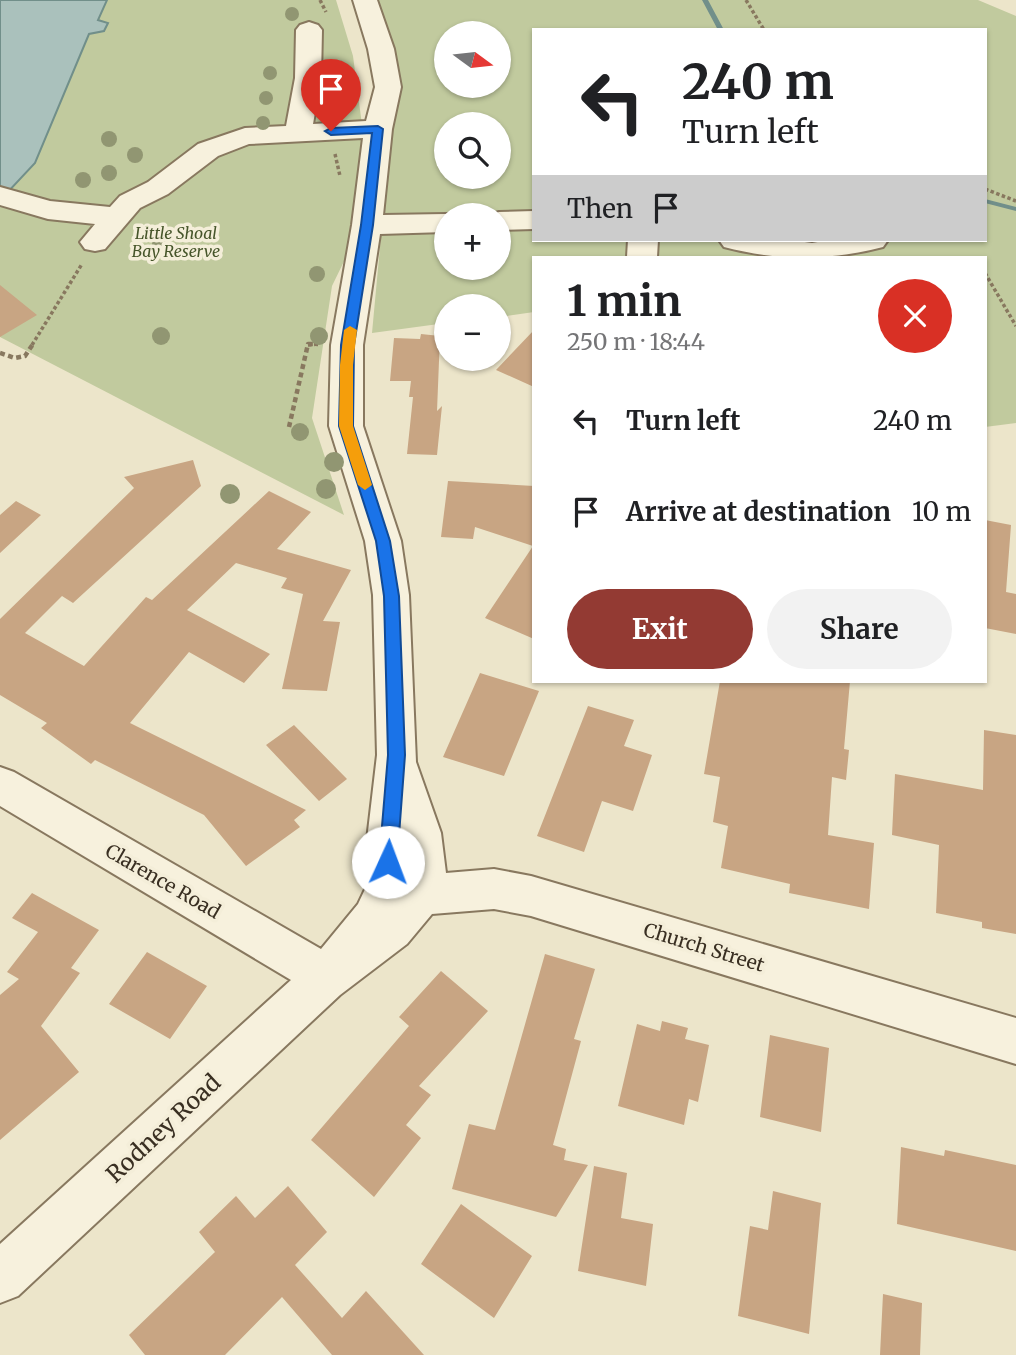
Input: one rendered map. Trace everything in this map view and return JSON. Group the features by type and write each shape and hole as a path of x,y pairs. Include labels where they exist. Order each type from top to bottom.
{"street":[{"path":"342,0 363,54 366,88 378,129"},
{"path":"365,0 381,50 388,87 378,129 367,225 348,345 346,426 385,555 391,596 397,755 425,855 426,874 404,890"},
{"path":"298,133 308,78 309,30"},
{"path":"95,242 130,202 158,188 216,146 245,136 378,129"},
{"path":"0,196 48,209 117,217"},
{"path":"511,221 532,220"},
{"path":"367,225 434,223"},
{"path":"744,242 811,255 865,242"},
{"name":"Clarence Road","path":"0,785 327,977"},
{"name":"Church Street","path":"404,890 479,889 531,896 1016,1041"},
{"name":"Rodney Road","path":"0,1278 327,977 407,915 404,890"}],"path":[{"path":"746,0 763,28"},
{"path":"331,131 339,179"},
{"path":"987,190 1016,201"},
{"path":"0,353 15,358 25,356 95,242"},
{"path":"987,276 1016,326"},
{"path":"289,427 308,344"}],"green space":[{"name":"Little Shoal Bay Reserve","path":"0,0 336,0 353,56 365,148 350,249 332,286 312,418 344,515 0,337"},
{"path":"369,0 978,0 1016,16 1016,423 987,427 987,256 532,256 532,312 511,315 511,294 434,294 434,325 372,333 391,129"}],"water":[{"path":"0,0 107,0 98,20 108,23 104,31 89,34 35,163 4,196 0,204"}],"building":[{"path":"0,285 37,315 0,337"},
{"path":"532,332 532,386 498,371 511,371 511,354"},
{"path":"421,334 434,335 434,371 439,371 437,411 442,406 437,455 407,454 413,397 409,397 411,381 390,381 394,338 420,339"},
{"path":"193,460 201,486 73,603 62,596 25,633 84,666 146,597 152,600 269,491 311,512 277,549 351,570 323,621 340,622 327,691 282,689 303,594 281,588 287,578 236,563 187,610 270,654 244,683 189,652 130,723 306,810 294,820 300,827 246,866 204,815 95,760 91,764 41,728 47,723 0,695 0,619 134,488 124,477"},
{"path":"448,481 532,486 532,546 475,527 473,539 441,537"},
{"path":"16,501 41,515 0,553 0,515"},
{"path":"987,520 1011,525 1006,592 1016,594 1016,634 987,628"},
{"path":"532,548 532,638 485,618"},
{"path":"480,673 539,691 504,776 443,757"},
{"path":"720,683 850,683 844,749 849,750 846,780 832,777 828,835 874,843 869,909 789,893 790,884 721,868 728,826 713,822 720,777 704,774"},
{"path":"588,706 634,720 624,746 652,755 633,811 602,801 584,852 537,836"},
{"path":"294,725 347,779 319,801 266,745"},
{"path":"984,730 1016,735 1016,934 982,928 982,922 936,913 939,845 892,835 895,774 983,790"},
{"path":"32,893 99,930 71,968 80,973 41,1026 79,1072 0,1140 0,995 19,979 7,972 38,932 12,918"},
{"path":"147,952 207,986 170,1039 109,1004"},
{"path":"545,954 595,969 574,1039 581,1041 553,1145 566,1149 564,1160 588,1165 556,1217 452,1189 469,1124 495,1130"},
{"path":"441,971 488,1011 419,1086 431,1095 406,1125 421,1138 374,1197 311,1140 409,1026 399,1017"},
{"path":"662,1021 688,1028 685,1039 709,1045 698,1102 689,1099 684,1125 618,1106 637,1024 660,1031"},
{"path":"770,1035 829,1048 821,1132 760,1117"},
{"path":"901,1147 944,1156 945,1150 1016,1165 1016,1251 897,1224"},
{"path":"594,1166 627,1173 621,1218 653,1224 646,1286 578,1271"},
{"path":"288,1186 327,1232 295,1265 342,1318 366,1291 424,1355 332,1355 282,1297 225,1355 145,1355 129,1335 215,1252 199,1232 236,1196 255,1218"},
{"path":"773,1191 821,1203 809,1334 738,1316 750,1226 768,1230"},
{"path":"461,1204 532,1256 494,1318 421,1264"},
{"path":"883,1294 922,1303 920,1355 880,1355"}],"waterway":[{"path":"705,0 720,28"},
{"path":"987,202 1016,209"}],"slow traffic":[{"path":"350,330 346,365 346,426 365,485"}],"route":[{"path":"331,131 378,129 367,225 348,345 346,426 383,541 391,596 397,755 388,862"}]}
